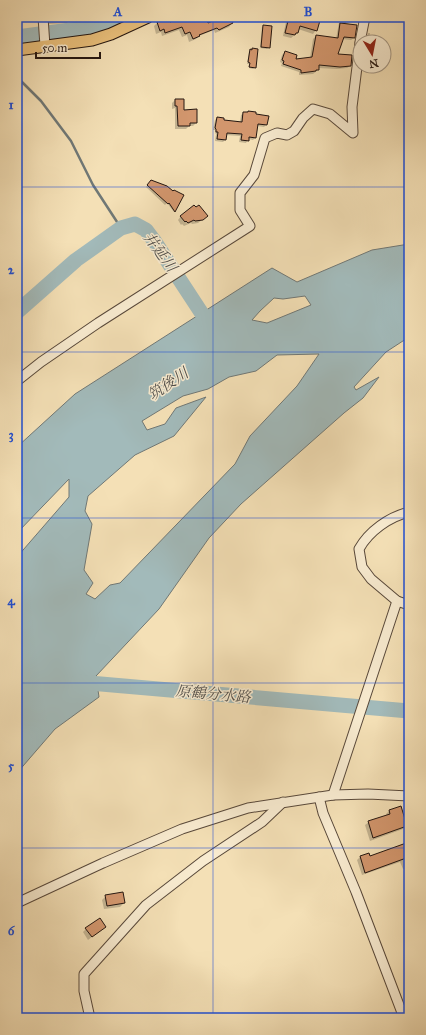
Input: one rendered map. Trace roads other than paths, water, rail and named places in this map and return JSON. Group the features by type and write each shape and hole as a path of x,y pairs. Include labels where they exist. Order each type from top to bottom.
{"main road":[{"path":"17,50 45,44 92,40 112,34 148,17"}],"street":[{"path":"362,34 365,17"},
{"path":"43,20 45,44"},
{"path":"17,381 41,362 98,323 250,226 240,210 240,194 254,175 265,138 277,133 287,135 294,131 303,118 313,109 330,114 353,133 352,107 356,74"},
{"path":"409,512 385,522 364,540 359,548 362,567 371,579 396,604 409,605"},
{"path":"333,792 396,604"},
{"path":"17,903 182,828 248,808 319,797 333,792 409,796"},
{"path":"319,797 322,813 356,892 404,1018"},
{"path":"90,1018 84,991 84,974 146,905 189,874 203,861 262,822 283,802"}],"water":[{"name":"筑後川","path":"409,244 409,337 386,352 354,387 356,390 379,377 363,398 241,504 209,538 159,609 96,676 99,697 55,729 17,773 17,557 69,497 69,479 17,533 17,447 75,394 272,268 297,282 372,250","holes":["305,296 311,305 267,323 252,320 274,298 283,299","319,354 297,386 250,436 235,464 120,583 110,585 95,599 86,594 93,583 84,570 92,524 85,511 88,496 135,455 174,436 206,397 176,408 165,424 147,430 142,421 183,396 208,389 229,377 256,371 277,355"]}],"waterway":[{"path":"17,37 93,27 121,17"},
{"path":"17,77 41,101 71,141 93,185 121,228"},
{"name":"井延川","path":"17,312 76,260 121,228 135,224 146,230 155,242 212,329"},
{"name":"原鶴分水路","path":"78,682 409,711"}]}
